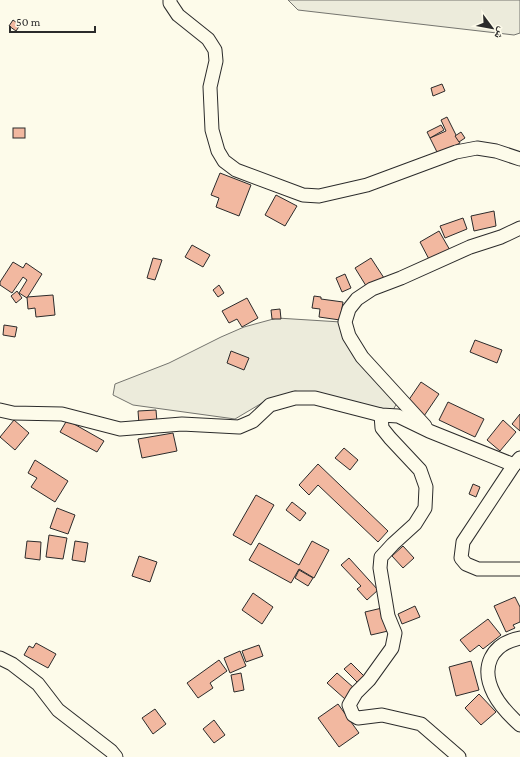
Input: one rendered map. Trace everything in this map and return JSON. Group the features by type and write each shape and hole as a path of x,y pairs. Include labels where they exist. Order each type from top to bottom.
{"street":[{"path":"170,0 170,3 178,15 208,40 214,50 216,62 210,87 212,130 218,151 224,161 236,170 303,195 319,196 367,185 456,152 477,148 496,151 520,159"},
{"path":"429,431 362,357 350,336 345,322 349,309 357,299 372,289 401,278 470,246 501,237 520,228"},
{"path":"0,410 13,414 62,414 120,429 182,424 239,427 252,421 270,405 295,398 315,398 381,415 398,416 429,431 517,462 462,542 461,558 466,564 478,569 520,569"},
{"path":"381,415 382,428 420,470 426,487 425,508 415,524 381,557 380,568 388,616 395,633 392,648 373,674 356,693 350,705 353,715 358,718 382,715 421,724 459,757"},
{"path":"520,638 500,646 490,658 488,675 494,694 506,713 520,725"},
{"path":"0,658 12,664 38,684 58,710 111,751 116,757"}],"shaded area":[{"path":"288,0 520,0 520,33 514,35 298,10"},
{"path":"277,318 341,322 397,403 393,410 383,411 332,398 295,391 262,403 235,419 133,405 113,395 115,384 169,363 244,327"}],"building":[{"path":"13,20 20,25 16,31 9,26"},
{"path":"442,84 445,91 433,96 431,88"},
{"path":"447,117 460,143 438,154 430,138 446,131 441,120"},
{"path":"441,125 444,130 430,138 427,132"},
{"path":"13,128 25,128 25,138 13,138"},
{"path":"461,132 465,138 459,142 455,136"},
{"path":"220,173 251,185 239,216 216,207 219,198 211,195"},
{"path":"276,195 297,206 285,226 265,215"},
{"path":"494,211 496,226 474,231 471,216"},
{"path":"463,218 467,229 445,238 440,226"},
{"path":"439,231 451,252 431,263 420,242"},
{"path":"192,245 210,255 203,267 185,257"},
{"path":"153,258 162,260 155,280 147,278"},
{"path":"371,258 384,278 368,289 355,268"},
{"path":"13,262 23,268 26,263 42,274 27,298 19,293 27,280 23,277 12,293 0,285 0,282"},
{"path":"345,274 351,288 342,292 336,278"},
{"path":"219,285 224,293 218,297 213,290"},
{"path":"17,291 22,298 16,303 11,296"},
{"path":"53,295 55,315 36,317 35,308 28,309 27,297"},
{"path":"314,296 321,297 321,299 343,302 340,320 319,317 320,309 312,308"},
{"path":"247,298 258,318 242,327 237,319 229,323 222,311"},
{"path":"280,309 281,319 272,319 271,310"},
{"path":"4,325 17,327 15,337 3,335"},
{"path":"475,340 502,350 497,363 470,352"},
{"path":"231,351 249,358 244,370 227,363"},
{"path":"421,382 439,394 424,416 406,404"},
{"path":"448,402 484,419 475,437 439,420"},
{"path":"156,410 157,422 139,424 138,411"},
{"path":"520,414 520,431 512,424"},
{"path":"14,420 29,433 15,450 0,437"},
{"path":"67,420 104,441 97,452 60,432"},
{"path":"503,420 516,432 500,451 487,440"},
{"path":"173,433 177,451 142,458 138,439"},
{"path":"344,448 358,460 350,470 335,458"},
{"path":"35,460 68,481 55,502 31,487 37,478 28,473"},
{"path":"318,464 388,531 378,542 318,485 309,495 299,485"},
{"path":"473,484 480,487 476,497 469,494"},
{"path":"256,495 274,505 251,545 233,535"},
{"path":"292,502 306,513 300,521 286,510"},
{"path":"57,508 75,515 68,534 50,528"},
{"path":"49,535 67,538 63,559 46,557"},
{"path":"27,541 41,542 40,560 25,558"},
{"path":"75,541 88,543 85,562 72,560"},
{"path":"312,541 329,550 314,578 299,569 291,583 249,560 259,543 299,565"},
{"path":"403,546 414,558 403,568 392,556"},
{"path":"139,556 157,562 150,582 132,576"},
{"path":"349,558 378,590 367,600 357,589 361,586 341,565"},
{"path":"299,570 313,578 308,586 295,578"},
{"path":"253,593 273,607 262,624 242,610"},
{"path":"515,597 520,607 520,622 513,625 515,628 506,632 494,606"},
{"path":"415,606 420,617 402,624 398,614"},
{"path":"382,608 388,631 371,635 365,612"},
{"path":"488,619 501,635 483,649 479,645 470,652 460,640"},
{"path":"36,643 56,654 48,668 24,655 29,646 33,648"},
{"path":"259,645 263,656 246,662 242,651"},
{"path":"240,651 246,666 230,673 224,658"},
{"path":"219,660 227,671 210,683 213,688 198,698 187,683"},
{"path":"471,661 479,690 456,696 449,667"},
{"path":"351,663 365,677 358,683 344,669"},
{"path":"241,673 244,690 234,692 231,675"},
{"path":"337,673 354,688 345,699 327,683"},
{"path":"479,694 496,712 481,725 465,708"},
{"path":"338,704 359,733 339,747 318,718"},
{"path":"155,709 166,724 153,734 142,718"},
{"path":"214,720 225,735 214,743 203,729"}]}
